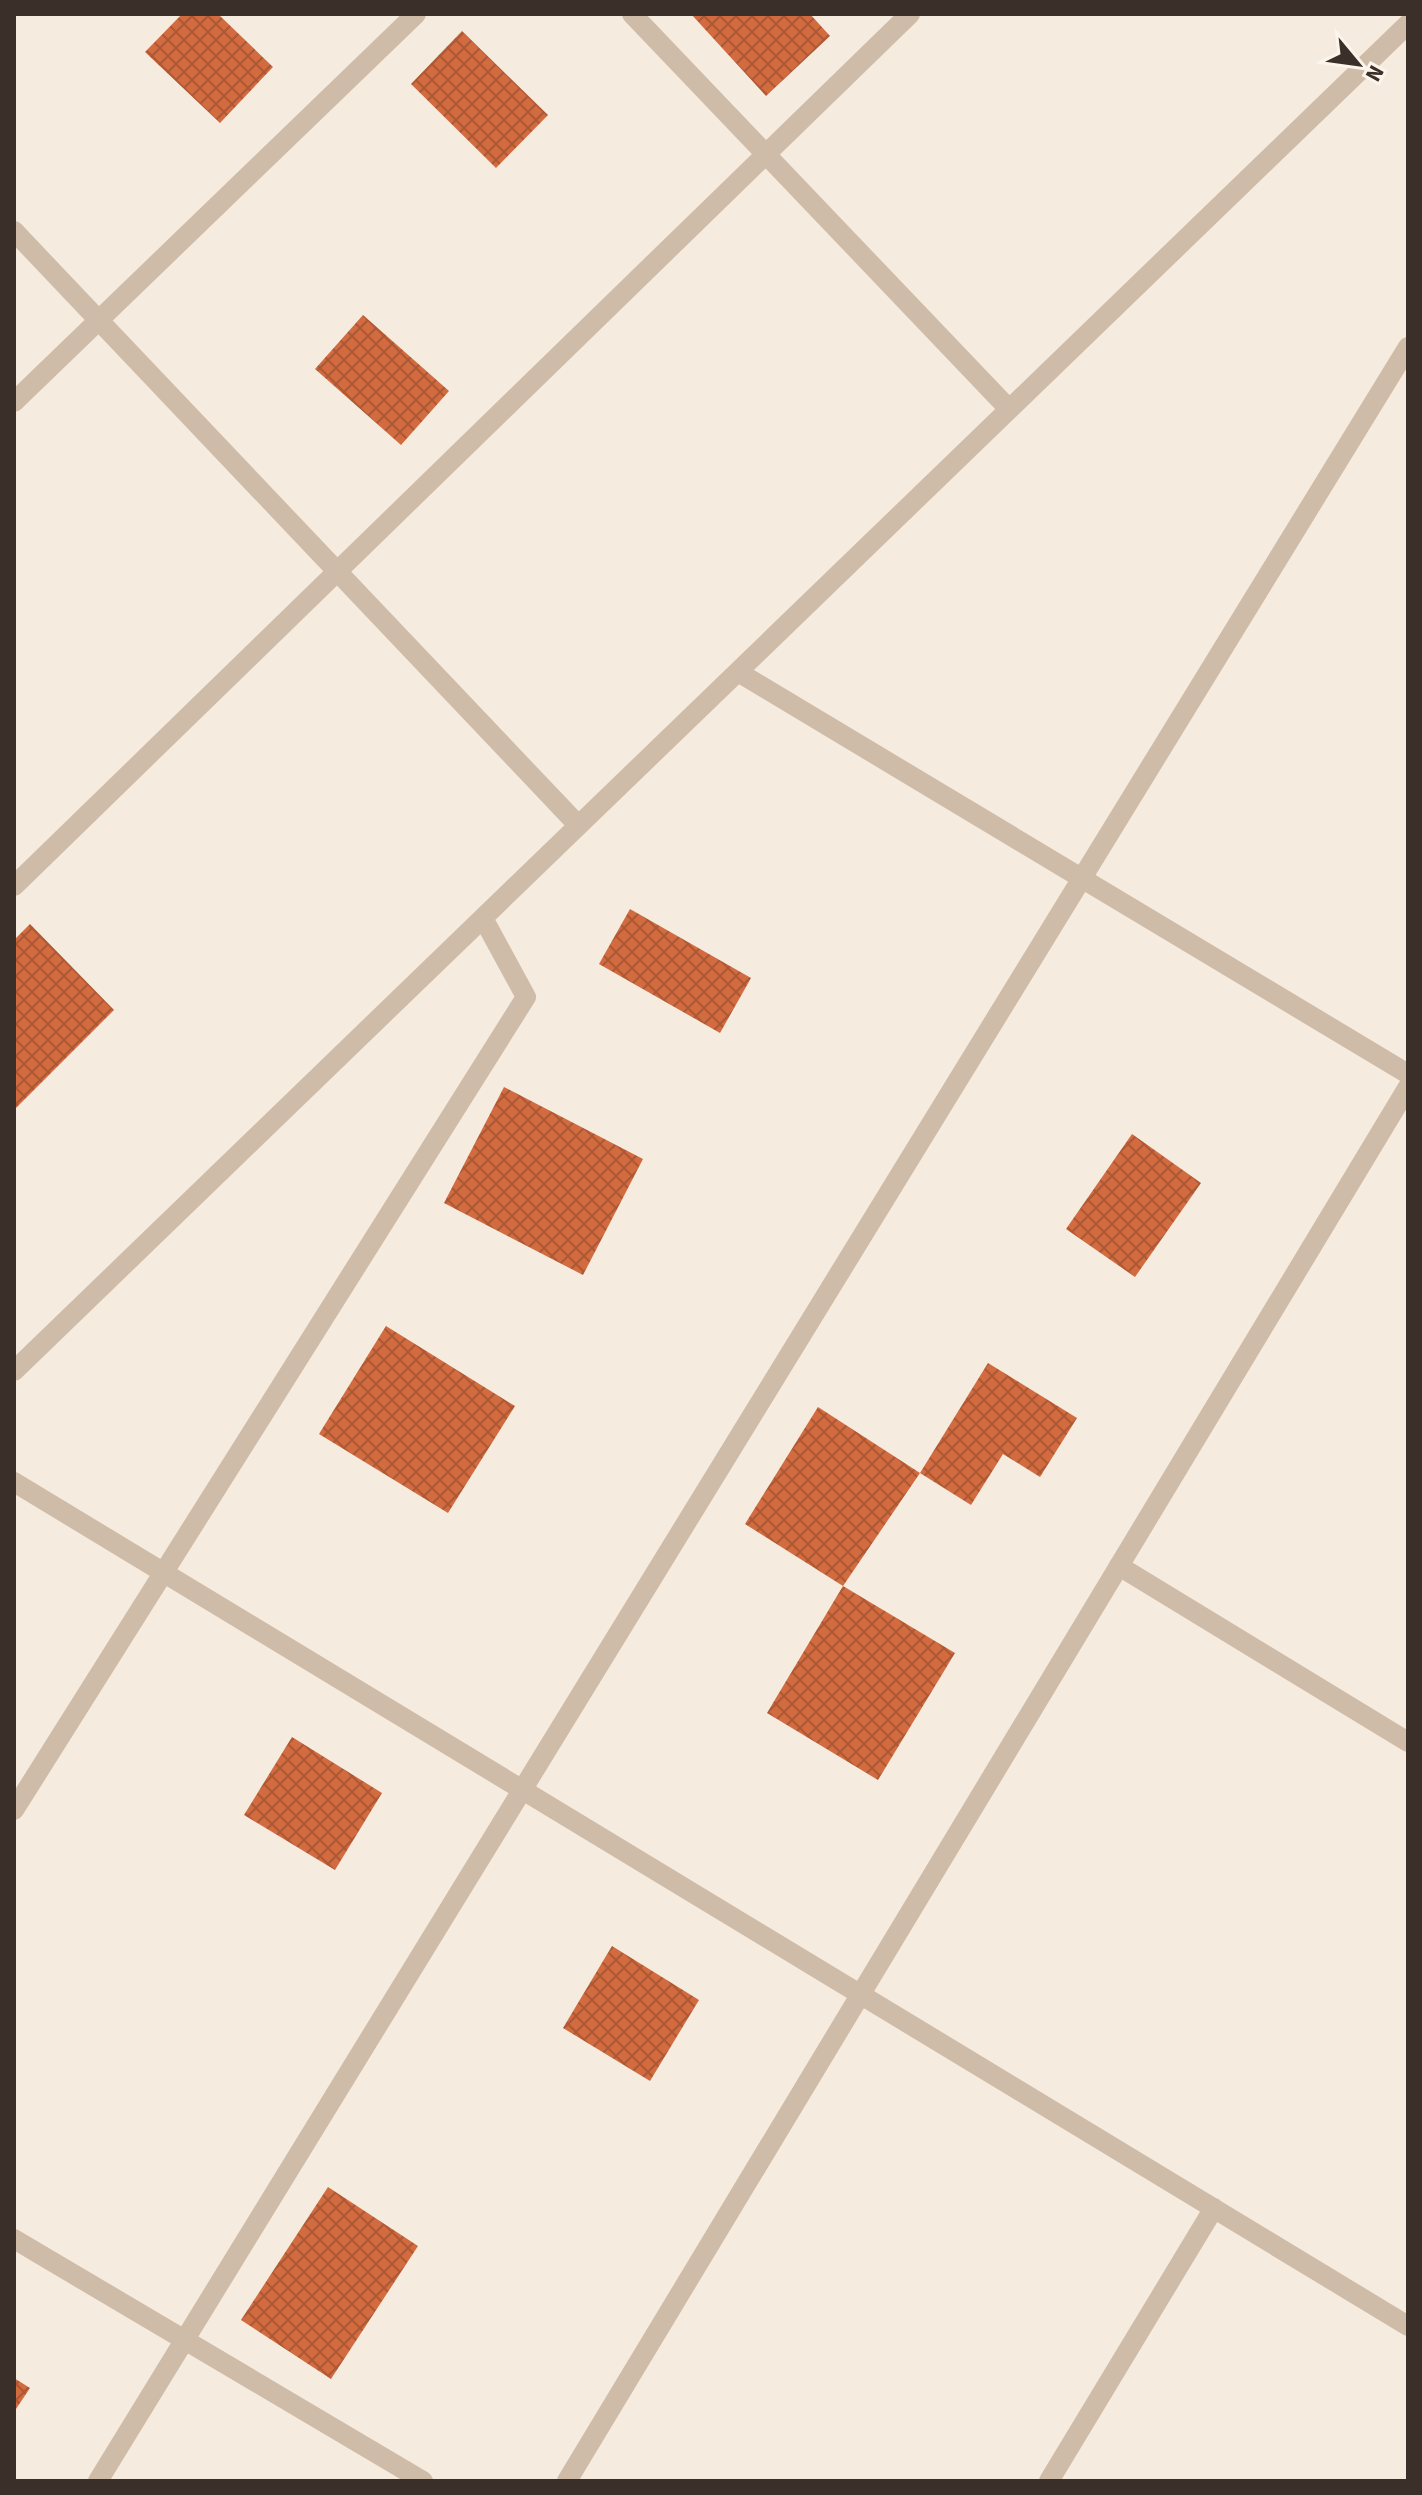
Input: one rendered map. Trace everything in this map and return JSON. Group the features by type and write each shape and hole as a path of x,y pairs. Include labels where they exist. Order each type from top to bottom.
{"street":[{"path":"14,402 416,14"},
{"path":"632,14 1009,409"},
{"path":"14,886 910,14"},
{"path":"14,1371 1408,24"},
{"path":"14,231 578,825"},
{"path":"98,2481 1408,347"},
{"path":"738,672 1408,1074"},
{"path":"14,1810 526,997 483,918"},
{"path":"567,2481 1408,1087"},
{"path":"14,1482 1408,2326"},
{"path":"1119,1566 1408,1742"},
{"path":"1049,2481 1214,2208"},
{"path":"14,2239 423,2481"}],"building":[{"path":"182,14 218,14 273,67 220,123 145,52"},
{"path":"691,14 810,14 830,36 766,96"},
{"path":"462,31 548,115 496,168 411,84"},
{"path":"363,315 449,391 401,445 315,369"},
{"path":"630,909 751,978 720,1033 599,964"},
{"path":"30,924 114,1010 14,1110 14,940"},
{"path":"504,1087 643,1159 583,1275 444,1203"},
{"path":"1132,1134 1201,1183 1135,1277 1066,1229"},
{"path":"386,1326 515,1406 448,1513 319,1434"},
{"path":"988,1363 1077,1418 1040,1477 1003,1454 971,1505 920,1473"},
{"path":"818,1407 920,1473 843,1586 745,1524"},
{"path":"843,1586 955,1653 878,1780 767,1713"},
{"path":"292,1737 382,1793 335,1870 244,1815"},
{"path":"612,1946 699,2000 650,2081 563,2028"},
{"path":"328,2187 418,2246 331,2379 241,2320"},
{"path":"14,2378 30,2388 14,2412"}]}
